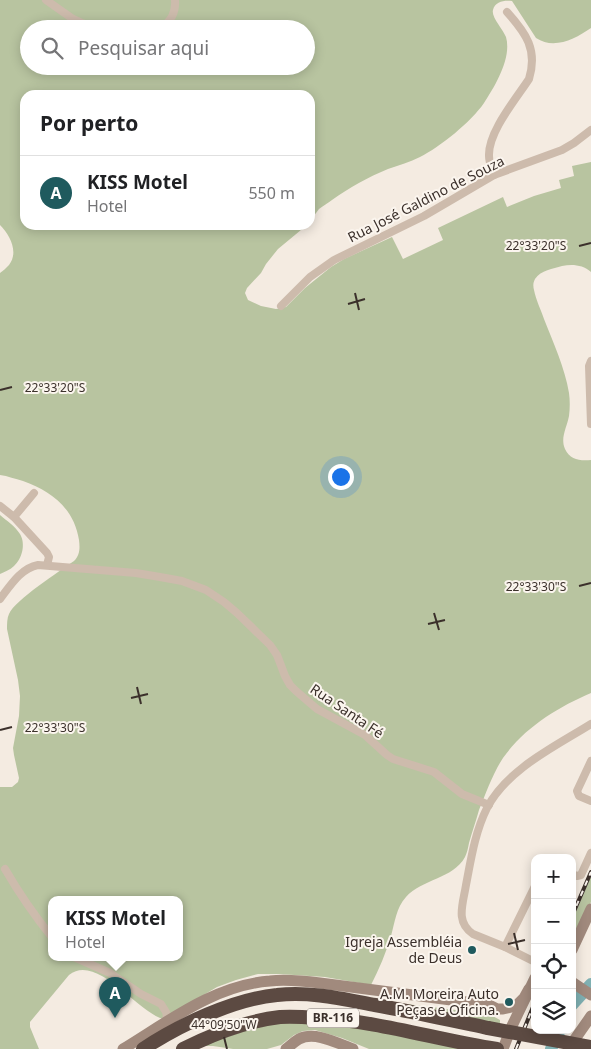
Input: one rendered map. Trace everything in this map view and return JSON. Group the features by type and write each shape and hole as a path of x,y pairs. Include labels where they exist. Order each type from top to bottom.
{"highway":[{"name":"BR-116","path":"144,1048 194,1021 244,1000 276,995 300,994 327,996 591,1047"},
{"name":"BR-116","path":"183,1049 215,1034 261,1020 281,1017 354,1021 492,1048"}],"main road":[{"path":"575,944 591,909"},
{"path":"123,1049 195,1005 224,992 270,980 320,983 506,1009 516,1006 529,990"},
{"path":"576,984 591,995"},
{"path":"503,1049 531,986"},
{"path":"493,1007 506,1012 510,1016 512,1021 511,1028"},
{"path":"572,1049 574,1042 589,1021"},
{"path":"290,1047 299,1039 312,1036 327,1039 352,1049"}],"street":[{"path":"46,0 75,20"},
{"path":"171,20 176,8 175,0"},
{"path":"494,175 489,155 493,135 528,79 532,62 528,38 507,12"},
{"name":"Rua José Galdino de Souza","path":"282,306 310,277 328,264 424,216 494,175 557,152 574,143 591,130"},
{"path":"591,361 589,366 591,424"},
{"path":"14,518 34,493"},
{"path":"0,506 46,552 49,557 47,566"},
{"name":"Rua Santa Fé","path":"0,599 13,583 32,566 160,577 182,581 206,590 237,613 270,645 277,655 290,685 317,709 365,735 394,759 434,772 462,794 489,805"},
{"path":"531,960 505,947 480,938 468,931 463,925 461,916 463,902 475,843 481,822 489,805 501,788 521,768 591,724"},
{"path":"591,761 577,791 579,796 591,801"},
{"path":"576,875 581,875 591,853"},
{"path":"5,869 13,884 48,932"},
{"path":"505,947 531,894"},
{"path":"83,961 110,973 141,994 161,1004 167,1016 165,1022"}],"green space":[{"path":"0,0 591,0 591,28 578,36 557,43 550,43 536,38 512,1 498,3 494,7 493,13 495,20 506,37 507,54 497,80 478,110 463,126 437,147 420,157 366,179 319,209 315,214 315,90 20,90 20,230 301,230 278,249 245,293 248,300 261,306 276,309 286,307 305,288 344,259 392,237 403,259 443,240 438,228 503,197 507,207 561,188 559,180 574,176 572,166 591,162 591,272 578,266 562,266 540,274 535,279 533,286 562,365 569,393 569,416 563,441 565,449 570,456 576,459 591,460 591,693 566,705 542,720 511,747 493,777 479,810 465,857 453,870 420,886 403,901 396,915 385,955 371,985 325,977 258,974 217,987 163,1019 141,1006 104,977 80,970 69,975 30,1022 30,1027 39,1049 0,1049 0,787 12,787 18,782 19,778 13,748 19,716 20,696 7,629 7,619 13,608 20,601 76,559 79,546 79,540 72,519 60,502 33,485 0,475 0,273 9,265 13,255 12,244 0,225"},
{"path":"0,515 18,531 22,538 23,547 17,563 11,569 0,574"},
{"path":"591,876 591,902 576,934 576,912"},
{"path":"381,1001 489,1014 500,1020 500,1023 498,1025"},
{"path":"290,1022 336,1023 473,1049 369,1049 315,1030 303,1031 281,1045 267,1049 233,1049 200,1046 262,1025"}],"waterway":[{"path":"576,1001 591,984"},
{"path":"551,1049 558,1034"}],"railway":[{"path":"576,907 591,872"},
{"path":"516,1049 531,1012"}],"place":[{"name":"Igreja Assembléia de Deus","path":"472,950"},
{"name":"A.M. Moreira Auto Peças e Oficina.","path":"509,1002"},
{"name":"KISS Motel","path":"115,1018"}]}
